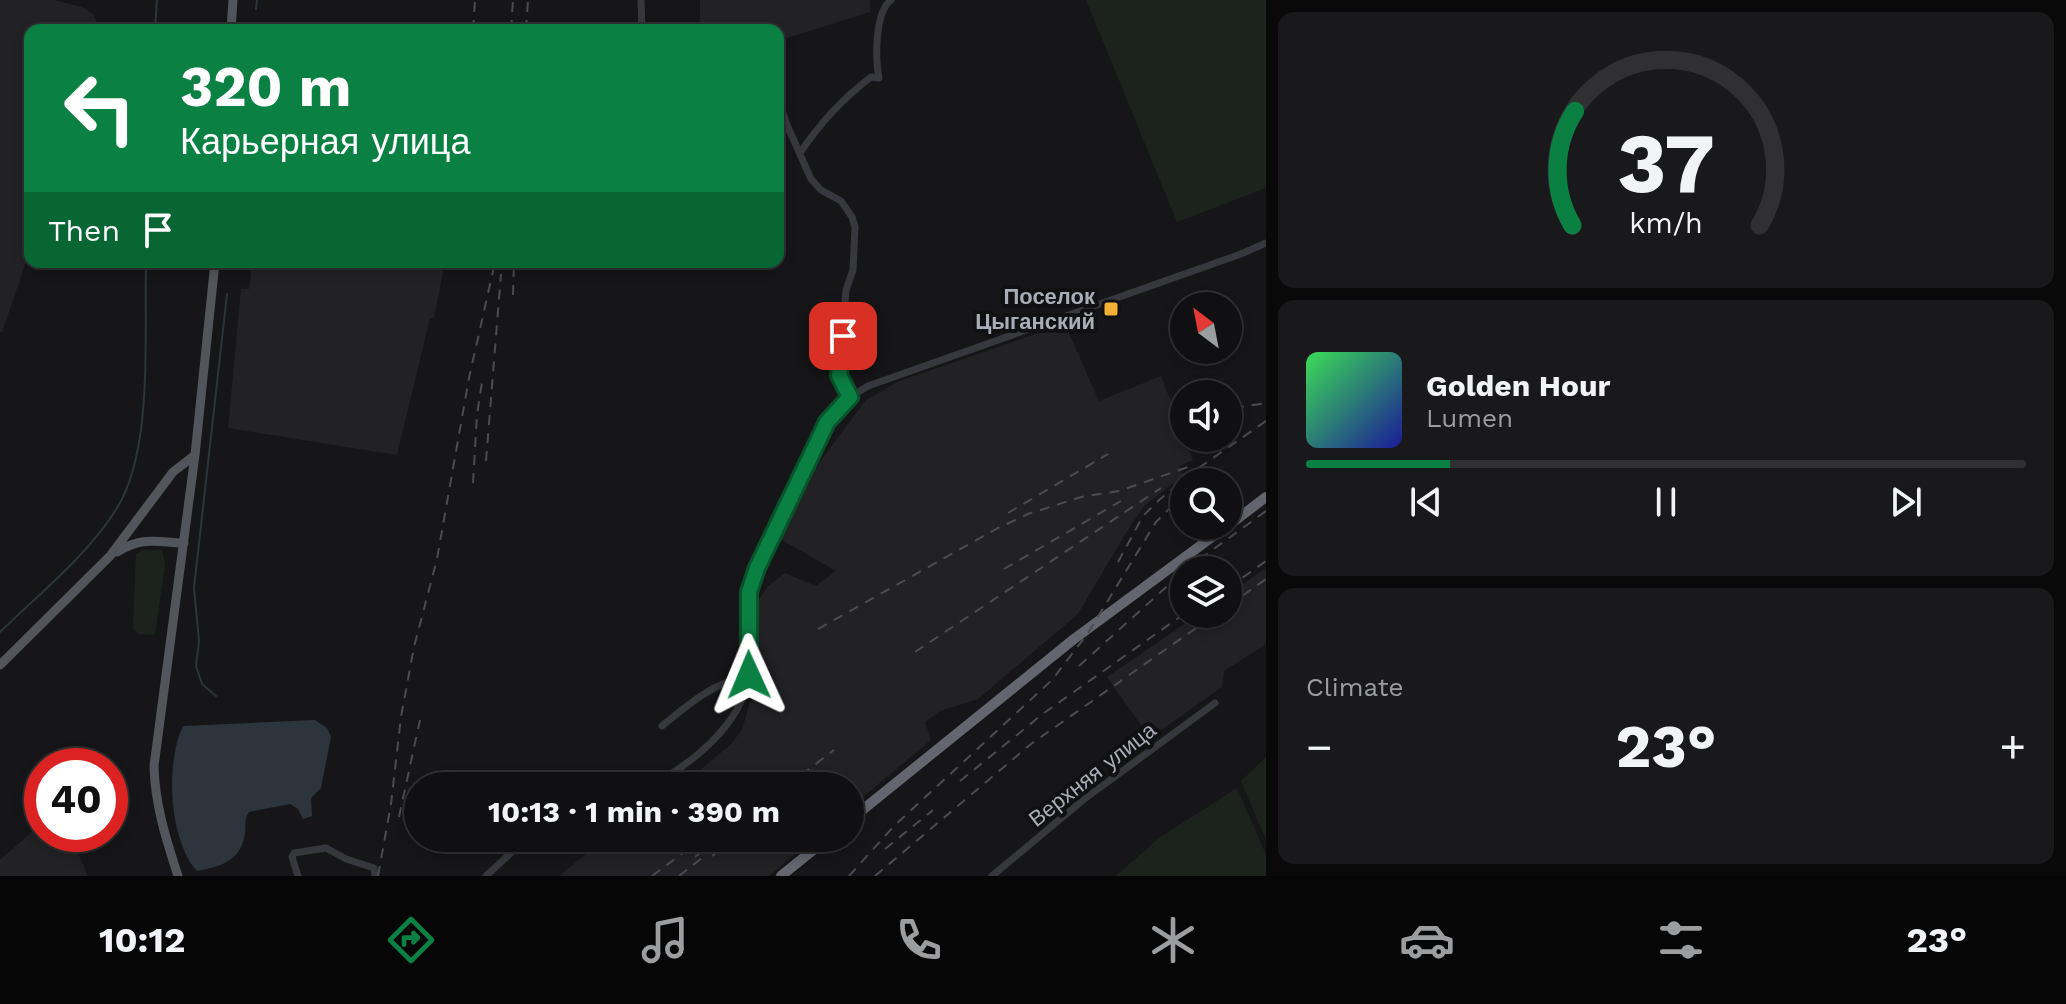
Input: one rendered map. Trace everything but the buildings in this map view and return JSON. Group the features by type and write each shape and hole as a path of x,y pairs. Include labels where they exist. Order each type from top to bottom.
{"highway":[{"path":"1242,515 1266,497"},
{"path":"864,809 1074,639 1209,540"},
{"path":"781,876 811,852"}],"main road":[{"path":"231,24 233,0"},
{"path":"178,876 155,791 154,766 195,455 214,268"},
{"path":"0,665 110,556 173,472 195,455"},
{"path":"110,556 131,543 149,539 184,543"}],"street":[{"path":"641,0 642,24"},
{"path":"800,153 841,101 871,77 879,78 876,63 882,12 891,0"},
{"path":"784,116 813,183 841,201 855,227 853,270 846,290 839,375 850,397"},
{"path":"668,772 710,743 745,694 749,675 749,592 757,568 827,422 850,397 868,386 1266,243"},
{"path":"662,726 725,680 749,675"},
{"name":"Верхняя улица","path":"992,876 1083,800 1215,703"},
{"path":"298,876 292,855 326,848 375,872"},
{"path":"486,876 512,852"}],"shaded area":[{"path":"0,0 54,0 82,7 93,14 97,24 24,24 24,268 0,332"},
{"path":"700,0 870,0 870,12 784,39 784,24 700,24"},
{"path":"1086,0 1266,0 1266,188 1177,222"},
{"path":"251,268 444,268 434,318 430,318 397,455 228,428 241,289 249,289"},
{"path":"1065,324 1099,401 1161,376 1170,400 1170,452 1190,452 1193,460 1180,468 1170,468 1170,486 1144,506 1078,614 978,699 940,711 925,722 931,740 864,796 864,772 698,772 730,745 742,730 750,702 755,697 759,686 753,646 757,602 768,586 785,573 816,586 836,571 780,539 819,463 866,400 899,381"},
{"path":"143,550 162,550 165,564 155,635 138,634 133,628 136,554"},
{"path":"1266,568 1266,644 1224,671 1222,687 1150,738 1107,677 1179,628 1242,628 1242,584"},
{"path":"315,720 327,728 331,737 321,788 311,798 312,816 303,819 298,809 290,804 249,812 238,853 220,865 197,871 180,840 173,801 174,760 183,726"},
{"path":"1266,757 1266,840 1241,781"},
{"path":"1237,788 1266,855 1266,876 1116,876 1159,838"},
{"path":"24,839 24,852 78,852 88,876 0,876 0,860"},
{"path":"589,852 797,852 769,876 559,876"}],"waterway":[{"path":"155,24 157,0"},
{"path":"256,9 257,0"},
{"path":"0,632 92,542 117,508 129,483 137,454 145,389 146,268"},
{"path":"216,696 202,684 196,666 199,641 194,588 227,294"}],"railway":[{"path":"473,24 475,0"},
{"path":"511,24 513,0"},
{"path":"526,24 528,0"},
{"path":"378,876 414,647 437,559 469,378 494,268"},
{"path":"513,295 514,268"},
{"path":"486,461 501,274"},
{"path":"473,483 482,382"},
{"path":"1242,407 1266,403"},
{"path":"1118,562 1143,516 1158,501 1190,474 1266,421"},
{"path":"1008,513 1108,454"},
{"path":"818,629 1028,514 1081,497 1119,491 1188,467"},
{"path":"915,652 1161,488"},
{"path":"1004,569 1121,501"},
{"path":"849,876 894,826 1052,680 1088,633 1156,522 1170,508"},
{"path":"1204,556 1266,511"},
{"path":"1242,578 1266,561"},
{"path":"1242,596 1266,579"},
{"path":"1079,666 1170,584"},
{"path":"960,781 1044,713 1170,624"},
{"path":"875,876 1031,744 1196,628"},
{"path":"399,817 420,720"},
{"path":"805,772 834,750"},
{"path":"885,849 933,810"},
{"path":"652,876 684,852"},
{"path":"695,857 701,852"},
{"path":"712,856 717,852"},
{"path":"679,876 707,854"}],"place":[{"name":"Поселок Цыганский","path":"1111,309"}],"route":[{"path":"749,675 749,592 757,568 827,422 850,397 839,375 843,336"}]}
